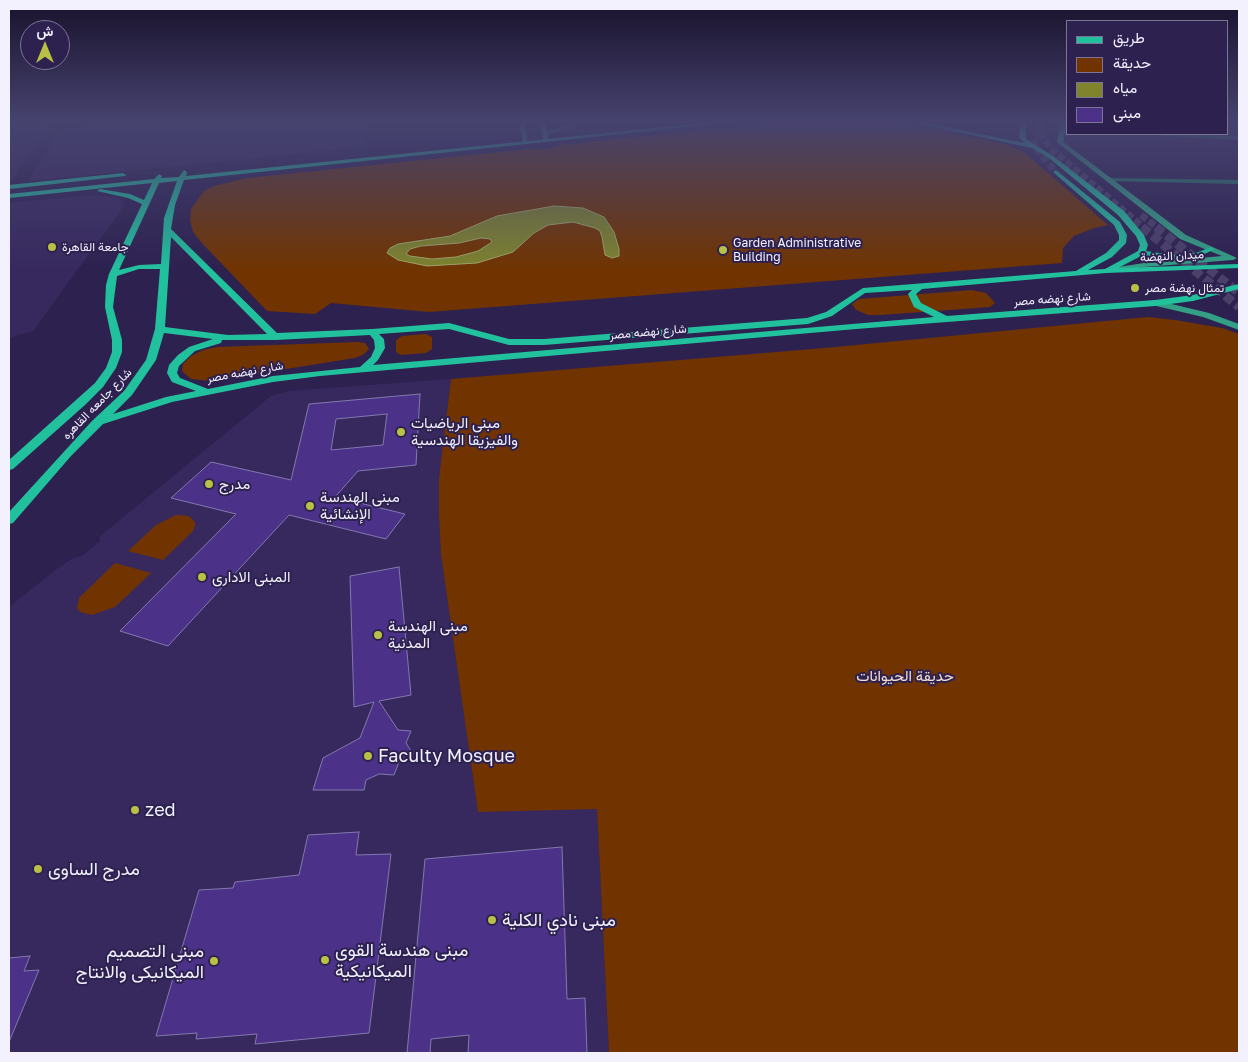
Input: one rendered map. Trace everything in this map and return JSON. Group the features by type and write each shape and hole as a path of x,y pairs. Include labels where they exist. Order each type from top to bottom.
{"main road":[{"path":"9,196 75,189 181,172"},
{"name":"شارع جامعه القاهره","path":"9,520 96,423 128,392 143,373 156,347 160,329 167,229 171,205 185,172"},
{"path":"1056,172 1116,224 1123,235 1123,241 1110,255 1076,274"},
{"path":"1069,172 1131,223 1142,240 1142,252"},
{"path":"9,187 128,175"},
{"name":"شارع جامعه القاهره","path":"9,466 81,403 99,385 111,368 117,352 117,340 109,307 113,274 157,175"},
{"path":"30,194 38,188 37,184"},
{"path":"75,189 118,194 141,199 146,203"},
{"path":"167,229 276,337"},
{"path":"1106,271 1142,252 1158,256 1186,256 1198,255 1211,249"},
{"path":"113,274 139,267 164,266"},
{"name":"ميدان النهضة","path":"1106,271 1239,266"},
{"name":"شارع نهضه مصر","path":"160,329 185,334 228,338 372,332 449,326 494,340 526,343 808,321 834,312 864,291 1106,271"},
{"path":"919,286 912,294 917,305 931,313 949,319"},
{"name":"شارع نهضه مصر","path":"96,423 170,399 206,391 273,379 364,368 949,319 1155,304 1208,295 1239,287"},
{"path":"364,368 375,358 380,348 379,339 372,332"},
{"path":"206,391 176,380 172,373 174,365 192,349 228,338"}],"street":[{"path":"1099,172 1178,234 1211,249 1236,257"},
{"path":"1110,180 1239,182"},
{"path":"1106,271 1144,265 1236,257"},
{"path":"1155,304 1206,315 1239,327"}],"shaded area":[{"path":"9,172 18,172 11,182 9,182"},
{"path":"34,172 122,172 28,181"},
{"name":"جامعة القاهرة","path":"94,195 119,198 124,206 33,331 9,338 9,203"},
{"path":"451,379 439,478 441,555 478,812 597,808 609,1053 9,1053 9,607 58,568 73,558 82,556 100,541 99,537 271,396 288,391"}],"green space":[{"path":"310,172 1046,172 1108,225 1074,236 1063,248 1062,263 429,312 331,303 315,314 267,311 193,232 190,220 191,209 204,191 214,186 247,178"},
{"path":"972,290 986,293 995,303 990,307 881,315 868,315 856,310 852,304 859,299"},
{"name":"حديقة الحيوانات","path":"1148,317 1222,328 1239,334 1239,1053 609,1053 597,809 478,812 441,555 439,478 451,379 825,348"},
{"path":"426,334 432,337 432,349 426,353 401,355 396,352 396,340 402,336"},
{"path":"365,343 369,349 363,355 355,358 211,381 191,379 182,371 183,364 191,356 203,350 217,347"},
{"path":"176,515 189,516 195,522 195,526 193,531 163,560 128,551 156,525"},
{"path":"115,563 151,573 115,607 92,615 80,612 77,608 79,598"}],"water":[{"path":"554,206 583,208 604,217 614,232 619,256 612,258 605,255 600,231 573,222 548,225 534,233 513,252 477,263 427,266 398,260 387,253 390,248 398,244 450,236 497,216","holes":["481,238 490,239 492,242 478,251 456,257 432,259 406,254 410,249 421,246 459,243"]}],"building":[{"path":"420,394 416,465 358,471 335,497 405,514 386,539 289,515 168,646 120,631 236,514 171,498 211,462 291,480 309,404","holes":["387,414 383,445 331,450 336,419"]},
{"name":"مبنى الهندسة المدنية","path":"399,567 411,695 379,701 398,730 411,731 406,743 413,754 399,762 394,775 379,774 366,780 364,790 313,790 323,758 360,738 374,702 354,707 350,576"},
{"path":"359,832 356,855 391,854 369,1033 255,1044 257,1034 196,1039 197,1033 156,1036 199,890 233,888 235,882 299,875 308,835"},
{"name":"مبنى نادي الكلية","path":"562,847 567,999 585,998 587,1053 468,1053 469,1035 431,1039 430,1053 407,1053 425,859"},
{"path":"30,956 24,971 39,970 9,1042 9,958"}],"tunnel":[{"path":"1078,172 1144,228"},
{"path":"1141,215 1158,228"},
{"path":"1142,227 1239,307"},
{"path":"1156,227 1239,293"}],"place":[{"name":"جامعة القاهرة","path":"52,247"},
{"name":"Garden Administrative Building","path":"723,250"},
{"name":"تمثال نهضة مصر","path":"1135,288"},
{"name":"مبنى الرياضيات والفيزيقا الهندسية","path":"401,432"},
{"name":"مدرج","path":"209,484"},
{"name":"مبنى الهندسة الإنشائية","path":"310,506"},
{"name":"المبنى الادارى","path":"202,577"},
{"name":"مبنى الهندسة المدنية","path":"378,635"},
{"name":"Faculty Mosque","path":"368,756"},
{"name":"zed","path":"135,810"},
{"name":"مدرج الساوى","path":"38,869"},
{"name":"مبنى نادي الكلية","path":"492,920"},
{"name":"مبنى هندسة القوى الميكانيكية","path":"325,960"},
{"name":"مبنى التصميم الميكانيكى والانتاج","path":"214,961"}]}
